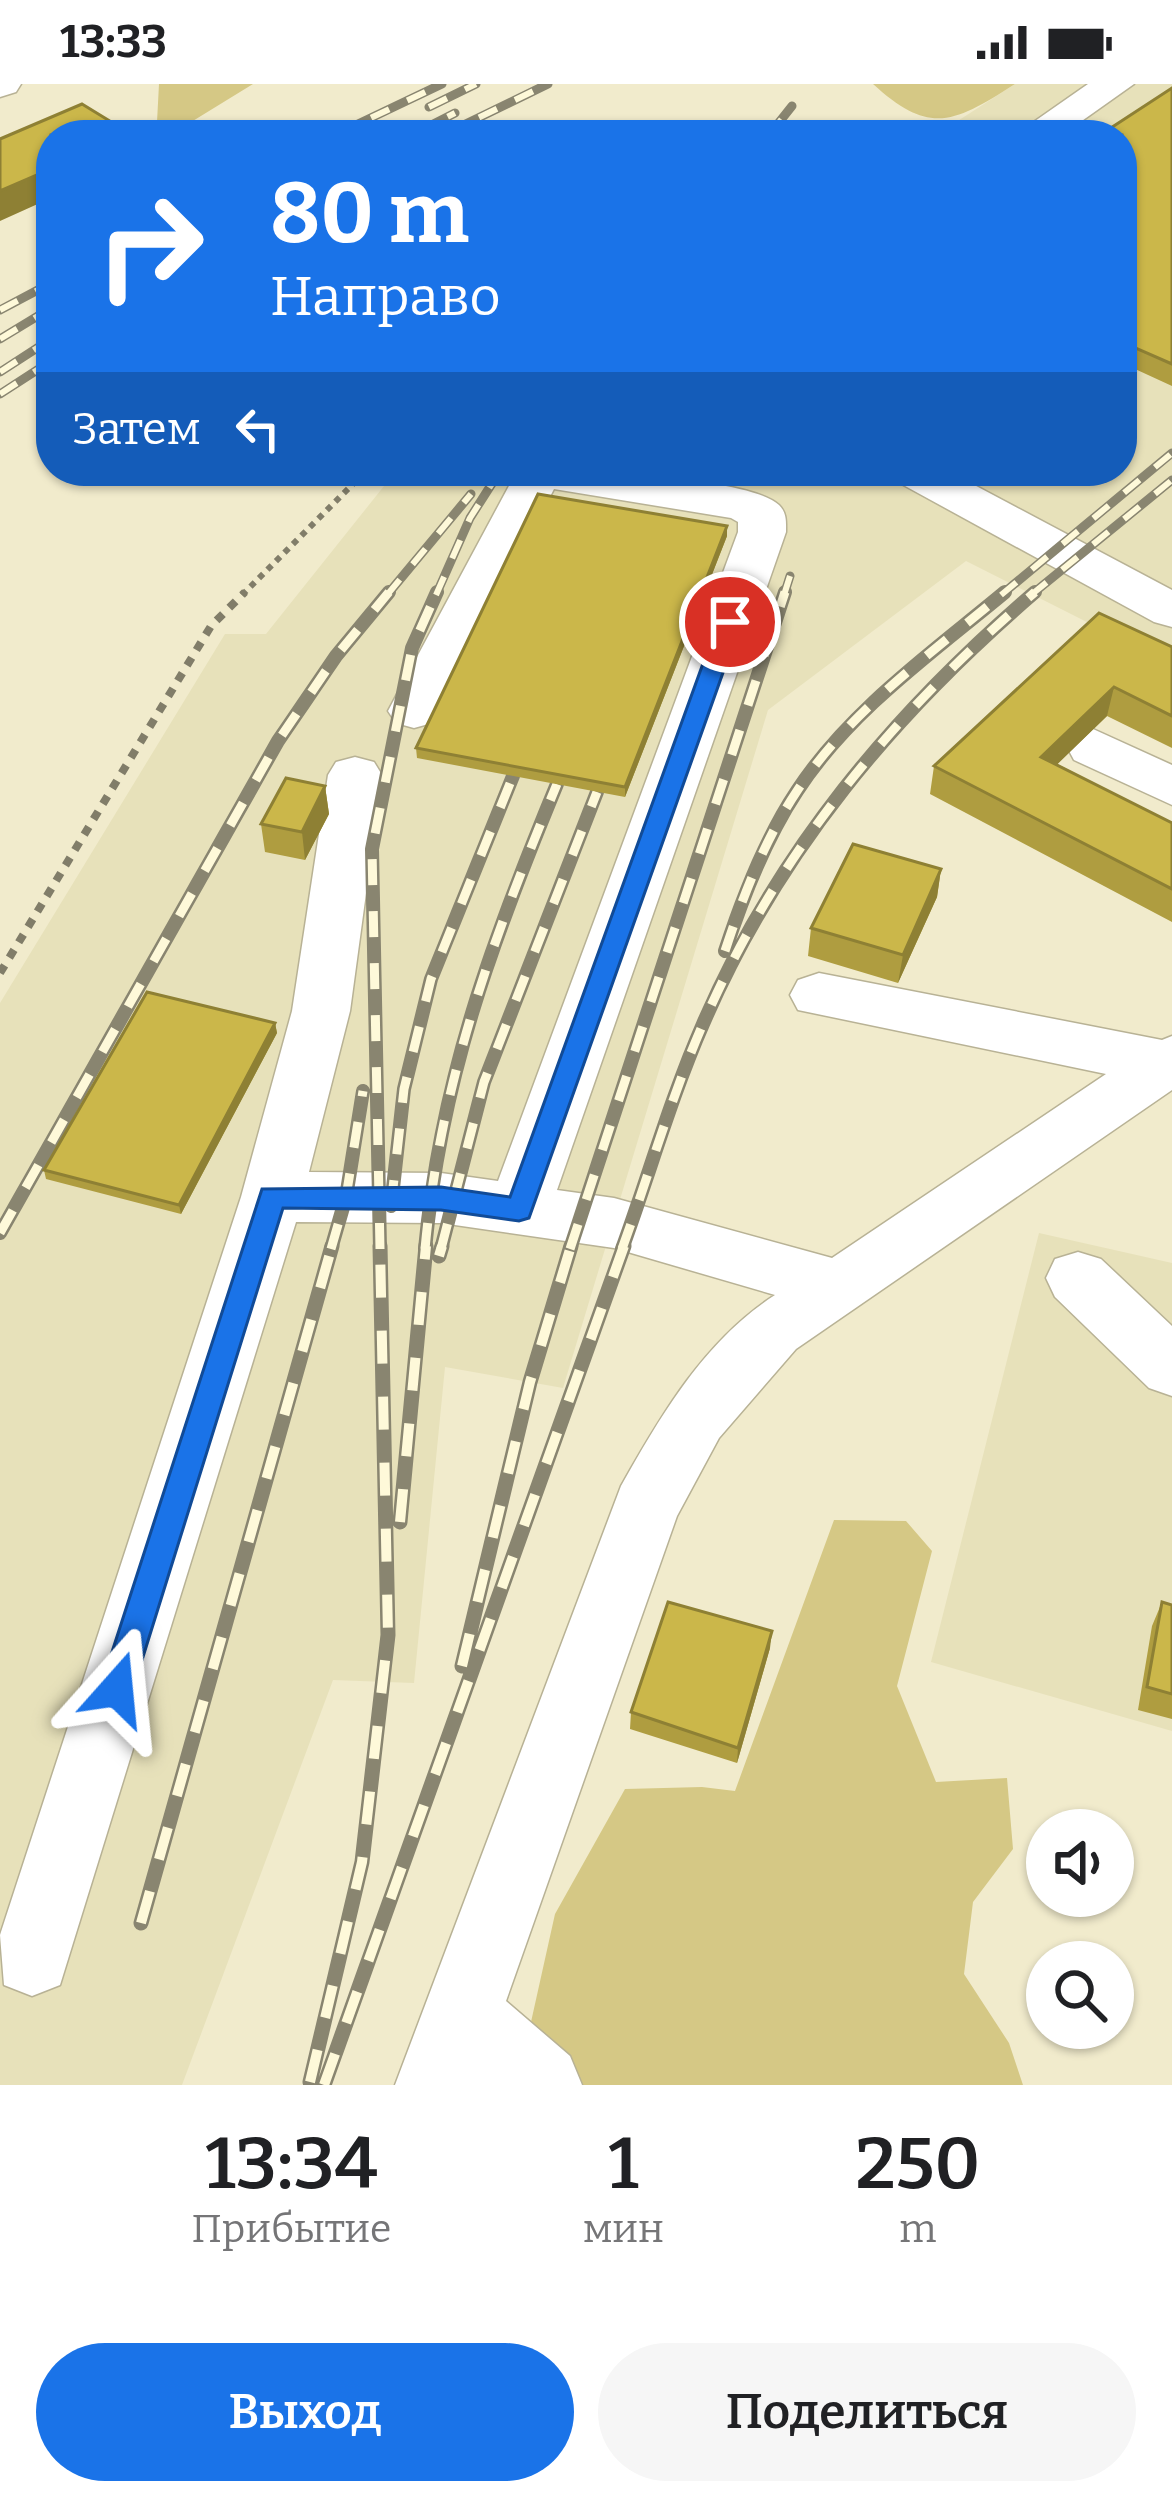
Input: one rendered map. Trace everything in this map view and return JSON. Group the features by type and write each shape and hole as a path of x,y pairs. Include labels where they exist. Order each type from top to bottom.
{"lane":[{"path":"1058,120 1115,84"},
{"path":"414,711 532,486"},
{"path":"519,1210 762,532 762,515 745,506 622,486"},
{"path":"941,486 1172,611"},
{"path":"1093,747 1172,787"},
{"path":"32,1957 272,1197 321,1011 355,775"},
{"path":"819,995 1169,1061"},
{"path":"541,2085 449,2050 645,1508 695,1418 773,1330 1169,1061"},
{"path":"272,1197 441,1198 614,1223 842,1287"},
{"path":"1078,1278 1172,1368"}],"path":[{"path":"0,973 211,626 351,486"}],"shaded area":[{"path":"159,84 253,84 194,120 157,120"},
{"path":"873,84 1015,84 975,108 942,118 911,111"},
{"path":"1015,84 1172,84 1172,665 966,561 768,710 563,1388 445,1367 414,1683 333,1680 182,2085 0,2085 0,1003 225,634 266,634 384,486 1137,486 1137,120 959,120"},
{"path":"1039,1233 1172,1263 1172,1731 931,1662"},
{"path":"834,1520 906,1521 932,1551 897,1686 936,1782 1007,1778 1013,1849 973,1902 964,1974 1009,2043 1023,2085 517,2085 555,1914 625,1789 735,1791"}],"building":[{"path":"1172,88 1172,364 1137,349 1137,120 1123,120"},
{"path":"82,104 108,120 45,120"},
{"path":"36,124 36,175 0,191 0,139"},
{"path":"538,494 727,526 625,787 416,748"},
{"path":"1099,613 1172,647 1172,716 1114,687 1041,757 1172,823 1172,889 934,766"},
{"path":"286,778 325,786 302,832 261,824"},
{"path":"853,844 941,869 903,955 811,928"},
{"path":"147,992 275,1023 179,1205 44,1170"},
{"path":"668,1602 772,1631 738,1748 631,1712"},
{"path":"1162,1602 1172,1605 1172,1694 1147,1687"}],"railway":[{"path":"366,120 442,84"},
{"path":"429,107 476,84"},
{"path":"474,120 548,84"},
{"path":"781,120 792,106"},
{"path":"441,120 455,113"},
{"path":"0,310 36,291"},
{"path":"0,339 36,317"},
{"path":"0,372 36,349"},
{"path":"0,394 36,371"},
{"path":"1137,482 1172,453"},
{"path":"1031,595 1172,480"},
{"path":"436,595 470,518 490,486"},
{"path":"1001,595 1132,486"},
{"path":"387,595 471,494"},
{"path":"784,595 790,576"},
{"path":"0,1233 278,741 336,656 389,592"},
{"path":"380,1249 372,849 412,648 437,592"},
{"path":"570,1249 785,592"},
{"path":"725,951 765,848 818,762 894,684 1005,592"},
{"path":"622,1249 691,1052 766,901 803,844 888,737 934,686 1035,592"},
{"path":"391,1206 404,1089 431,979 513,776"},
{"path":"425,1249 443,1126 473,1011 557,784"},
{"path":"441,1249 484,1082 597,792"},
{"path":"331,1249 346,1197 363,1091"},
{"path":"141,1923 332,1246"},
{"path":"310,2082 362,1862 388,1635 380,1246"},
{"path":"400,1522 426,1246"},
{"path":"439,1256 442,1246"},
{"path":"462,1666 530,1382 571,1246"},
{"path":"324,2085 624,1246"}],"route":[{"path":"117,1689 272,1197 441,1198 519,1210 730,622"}]}
